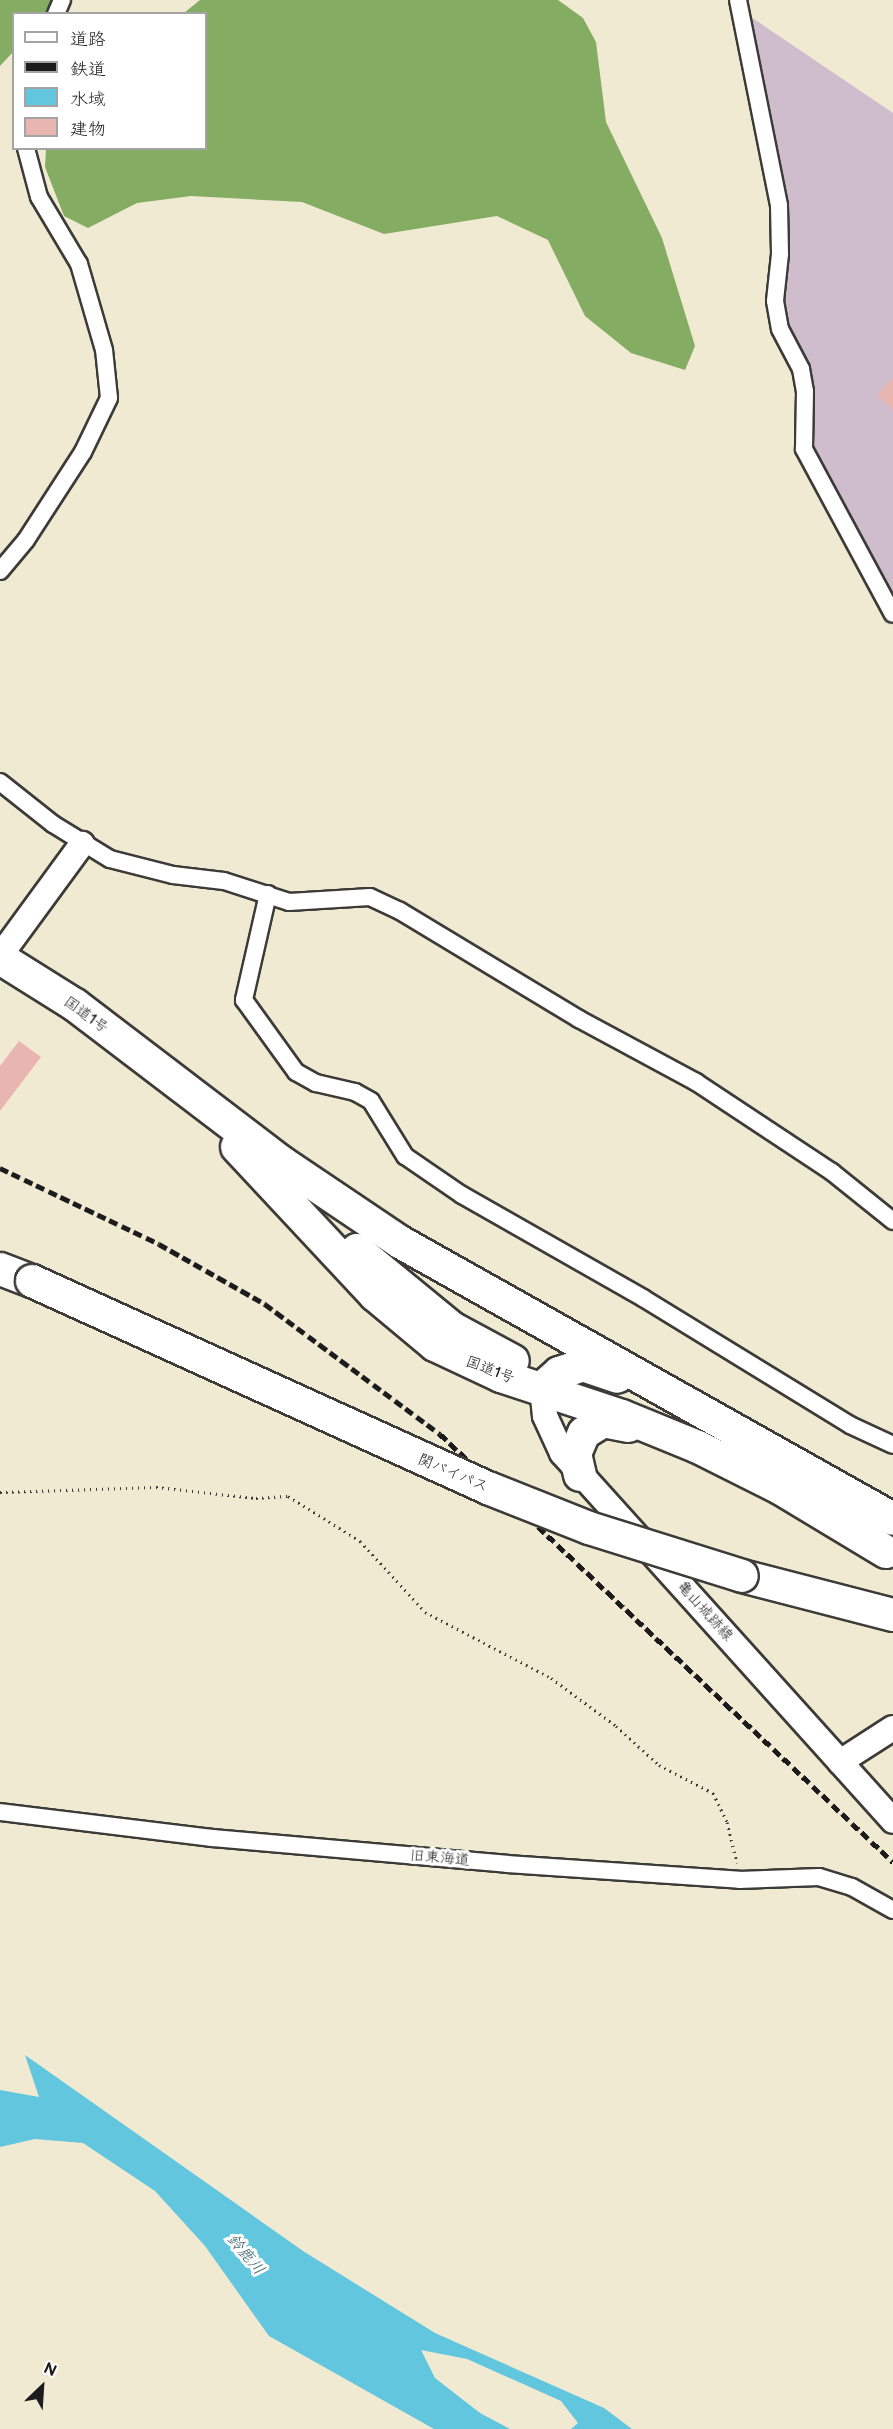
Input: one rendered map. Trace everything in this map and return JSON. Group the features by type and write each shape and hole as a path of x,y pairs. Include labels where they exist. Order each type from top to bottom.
{"highway":[{"name":"国道1号","path":"0,957 75,1005 232,1126 400,1242 893,1519"},
{"name":"国道1号","path":"169,1078 375,1295 411,1328 461,1359 649,1426 745,1469 886,1552"},
{"path":"232,1126 383,1274 452,1328 528,1370 542,1388 559,1373 591,1365 822,1480"},
{"name":"関バイパス","path":"0,1270 32,1281 488,1488 589,1528 742,1576 893,1615"},
{"path":"580,1475 575,1454 578,1443 592,1425 603,1421 633,1427 745,1469"}],"main road":[{"path":"0,957 82,844"},
{"name":"亀山城跡線","path":"542,1388 551,1435 580,1475 893,1821"},
{"path":"840,1762 893,1728"}],"street":[{"path":"738,0 779,206 780,254 775,302 780,330 801,369 806,391 804,449 893,614"},
{"path":"0,571 26,540 83,452 109,398 104,350 79,264 39,197 27,150"},
{"path":"0,782 82,844 110,860 142,869 224,880 303,904 340,897 370,897 400,911 579,1019 696,1082 832,1172 893,1221"},
{"path":"268,894 244,1000 296,1071 316,1083 355,1092 370,1101 405,1156 462,1195 663,1310 850,1425 893,1445"},
{"name":"旧東海道","path":"0,1812 246,1841 739,1880 819,1877 885,1902 893,1910"}],"path":[{"path":"0,1492 156,1487 256,1498 288,1496 360,1541 425,1612 551,1678 616,1726 659,1766 713,1793 736,1851 739,1880"}],"shaded area":[{"path":"745,13 893,113 893,603 810,448 780,301 785,257"}],"green space":[{"path":"0,0 57,0 49,12 12,12 12,53 0,66"},
{"path":"200,0 558,0 583,18 596,42 606,122 662,238 695,346 685,370 631,353 585,316 548,240 497,216 384,234 302,202 191,196 137,203 88,228 64,216 45,167 46,150 207,150 207,12 185,12"}],"water":[{"name":"鈴鹿川","path":"25,2055 303,2251 435,2333 604,2408 632,2429 571,2429 578,2423 561,2401 467,2359 421,2350 435,2378 480,2413 510,2429 434,2429 269,2336 205,2246 155,2191 83,2143 35,2139 0,2147 0,2090 39,2097"}],"building":[{"path":"893,378 893,410 877,395"},
{"path":"19,1041 41,1057 0,1111 0,1066"}],"railway":[{"path":"0,1168 159,1244 265,1304 440,1434 893,1862"}]}
